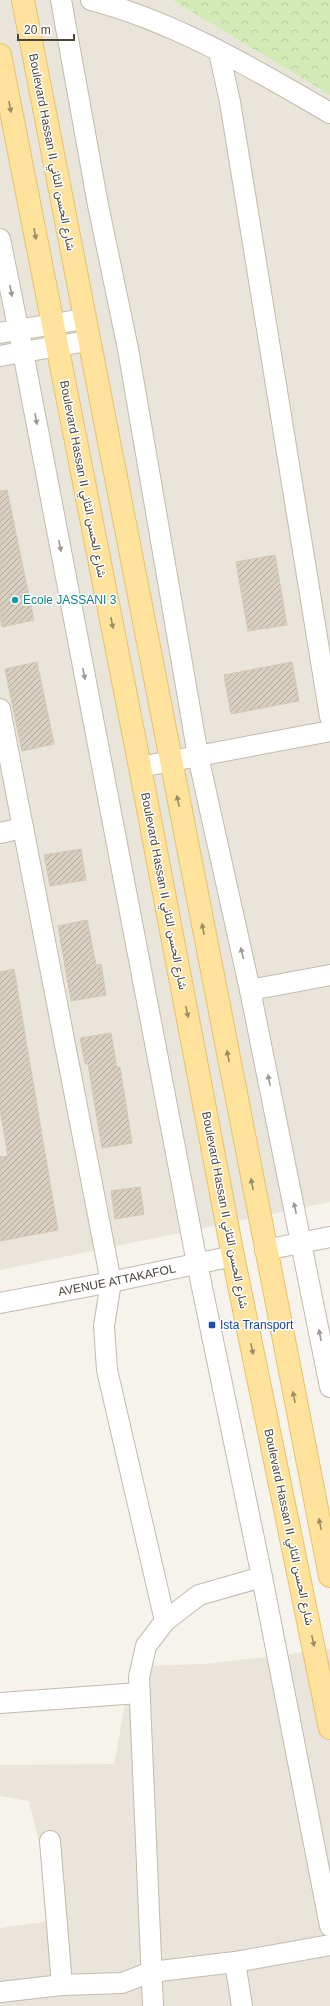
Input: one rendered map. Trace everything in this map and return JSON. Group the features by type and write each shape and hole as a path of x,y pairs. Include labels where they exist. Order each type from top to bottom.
{"main road":[{"name":"Boulevard Hassan II شارع الحسن الثاني","path":"23,0 265,1250 330,1576"},
{"name":"Boulevard Hassan II شارع الحسن الثاني","path":"0,55 140,767 233,1256 330,1728"},
{"path":"233,1256 265,1250"}],"street":[{"path":"61,0 98,205 128,349 198,756 250,990 330,1387"},
{"path":"91,0 156,21 219,52 330,113"},
{"path":"219,52 230,102 323,625 330,717"},
{"path":"0,239 9,331 23,352 197,1262 262,1577 330,1926"},
{"path":"9,331 84,318"},
{"path":"0,356 88,341"},
{"path":"0,709 111,1282 104,1326 107,1370 165,1621"},
{"path":"140,767 330,731"},
{"path":"0,833 23,828"},
{"path":"250,990 330,975"},
{"path":"265,1250 330,1237"},
{"name":"AVENUE ATTAKAFOL","path":"0,1303 111,1282 197,1262 233,1256"},
{"path":"153,2006 139,1693 139,1678 146,1646 165,1621 199,1595 262,1577"},
{"path":"0,1703 139,1693"},
{"path":"50,1841 62,1986"},
{"path":"0,1992 62,1986 122,1983 151,1972 234,1962 330,1945"},
{"path":"234,1962 242,2006"}],"shaded area":[{"path":"0,0 172,0 330,95 330,1202 0,1270"},
{"path":"330,1649 330,2006 0,2006 0,1928 58,1920 29,1801 0,1796 0,1765 114,1764 132,1666 206,1664"}],"green space":[{"path":"172,0 330,0 330,95"}],"building":[{"path":"7,490 34,620 2,627 0,616 0,491"},
{"path":"275,555 287,625 248,631 236,562"},
{"path":"37,662 54,744 22,751 5,669"},
{"path":"292,662 299,701 231,714 224,675"},
{"path":"81,849 86,880 50,886 44,855"},
{"path":"87,920 96,965 101,964 106,995 71,1001 58,926"},
{"path":"14,969 58,1230 0,1241 0,1157 8,1156 0,1110 0,972"},
{"path":"111,1033 117,1068 120,1067 132,1143 102,1148 88,1064 85,1064 80,1038"},
{"path":"140,1187 144,1214 115,1219 111,1191"}],"place":[{"name":"Ecole JASSANI 3","path":"15,600"},
{"name":"Ista Transport","path":"212,1325"}]}
